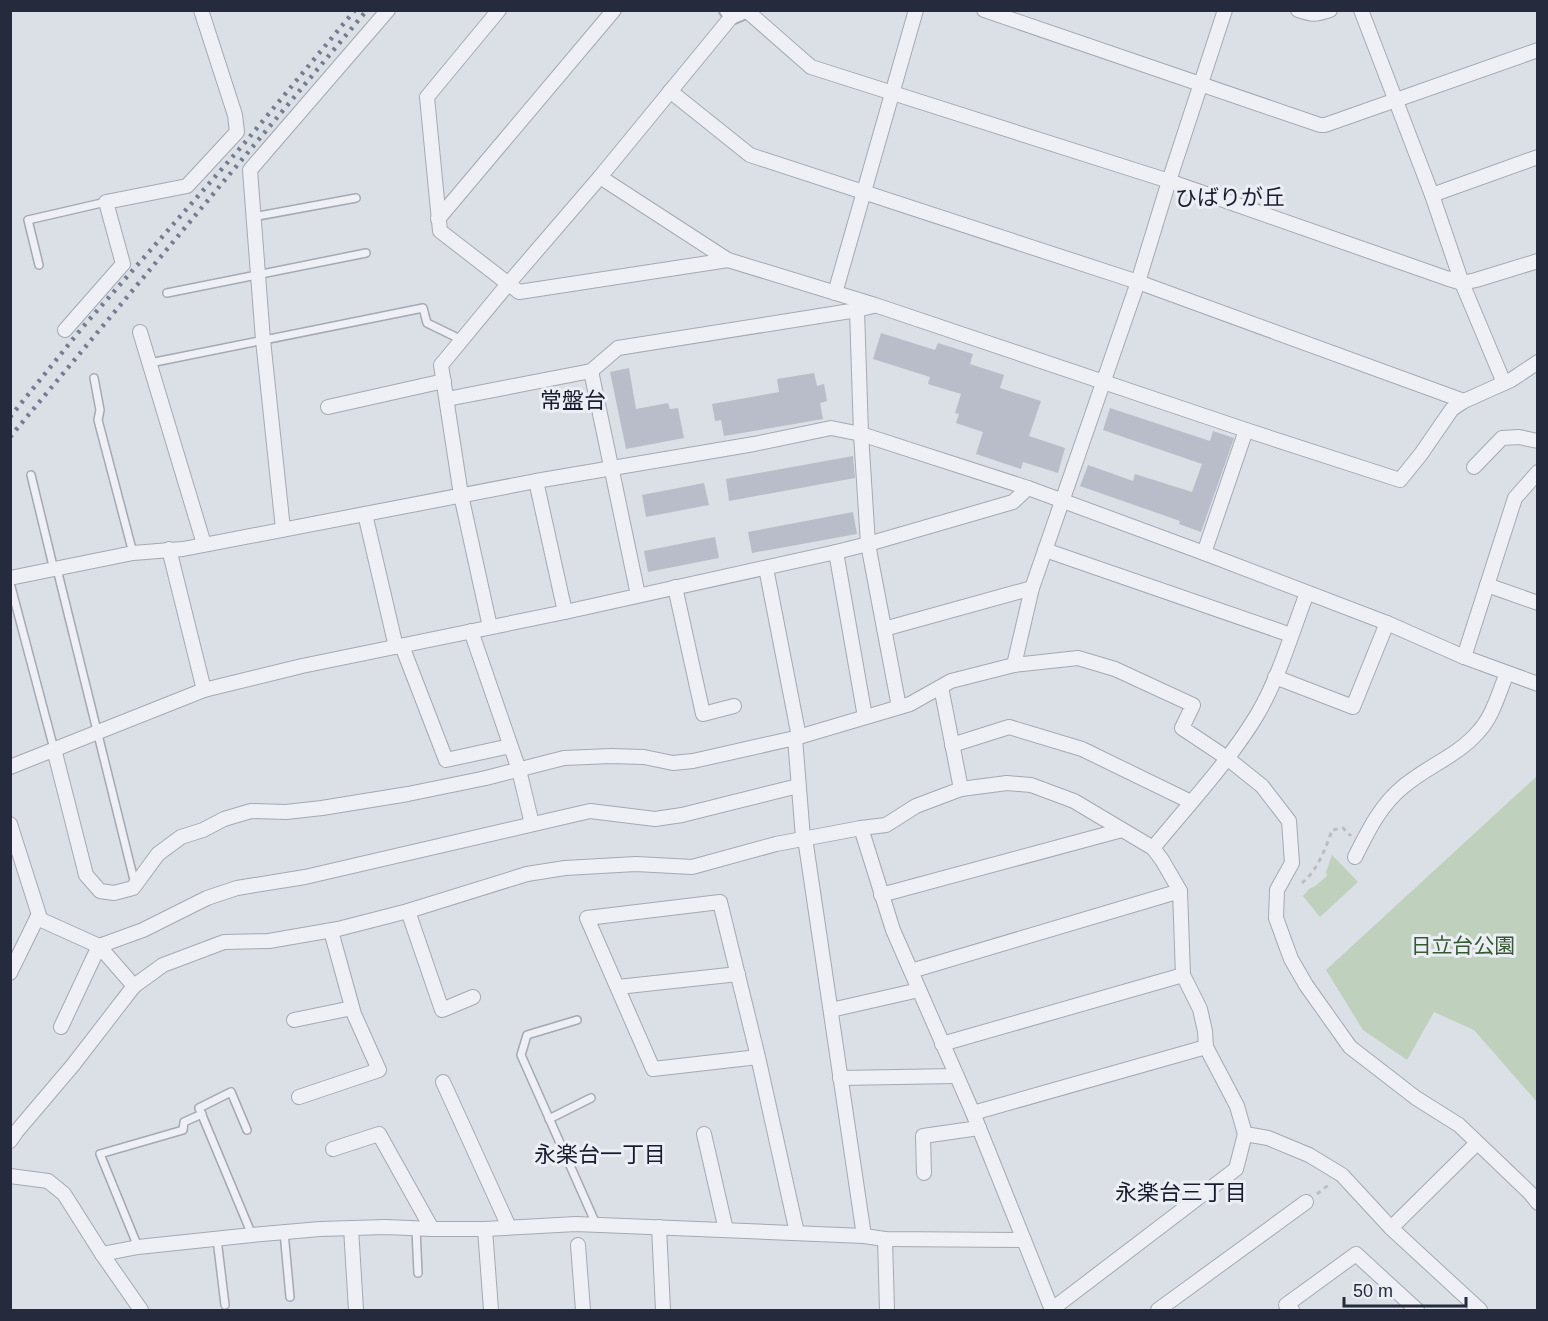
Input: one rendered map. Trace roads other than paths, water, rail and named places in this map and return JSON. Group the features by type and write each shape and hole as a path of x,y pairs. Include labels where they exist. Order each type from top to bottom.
{"street":[{"path":"65,330 123,264 106,202 187,186 237,132 235,115 201,10"},
{"path":"283,529 263,340 250,170 388,10"},
{"path":"499,10 427,97 440,231 519,292 728,260"},
{"path":"438,219 614,10"},
{"path":"835,293 916,10"},
{"path":"984,10 1320,125 1538,50"},
{"path":"1014,665 1032,588 1138,282 1168,181 1225,10"},
{"path":"1298,10 1317,15 1330,10"},
{"path":"1361,10 1432,195 1462,283 1504,383"},
{"path":"489,627 461,495 441,365 738,11 811,67 1168,181 1429,273 1462,283 1538,261"},
{"path":"670,91 750,155 1138,282 1464,401"},
{"path":"1432,195 1538,157"},
{"path":"600,177 728,260 875,305 1400,480 1452,409 1464,401 1511,380 1538,362"},
{"path":"447,399 591,371 618,348 857,310 875,305"},
{"path":"857,310 861,434 868,544 899,707"},
{"path":"140,332 204,544"},
{"path":"591,371 638,595"},
{"path":"328,407 444,381"},
{"path":"10,578 133,553 183,549 461,495 754,444 831,428 861,434 1028,488 1307,592 1387,623 1464,657 1538,684"},
{"path":"1204,553 1246,430"},
{"path":"1474,467 1502,438 1519,437 1538,441"},
{"path":"1464,657 1515,498 1538,472"},
{"path":"536,481 565,612"},
{"path":"10,766 204,690 302,666 565,612 836,552 1013,502 1028,488"},
{"path":"365,514 399,647 446,760 510,746"},
{"path":"169,549 204,690"},
{"path":"1045,549 1291,635"},
{"path":"836,552 865,717"},
{"path":"766,568 797,737 798,786 804,838 864,1236"},
{"path":"1487,585 1538,603"},
{"path":"675,587 703,714 734,706"},
{"path":"884,629 1032,588"},
{"path":"1153,848 1227,758 1257,714 1275,677 1307,592"},
{"path":"1275,677 1353,707 1387,623"},
{"path":"471,631 519,770 532,824"},
{"path":"54,749 86,875 100,891 114,893 133,888 158,854 181,837 242,813 286,812 408,794 564,758 644,757 673,764 693,761 797,737 910,704 951,681 1014,665 1078,658 1115,669 1193,705 1182,728 1227,758 1262,786 1288,820 1292,863 1277,890 1276,918 1291,959 1306,985 1350,1047 1416,1098 1459,1125 1538,1203"},
{"path":"1358,851 1370,826 1386,804 1404,786 1452,755 1480,731 1490,714 1507,673"},
{"path":"941,687 961,789"},
{"path":"952,745 1009,727 1082,749 1191,802"},
{"path":"10,1141 134,986 163,965 224,942 269,941 331,931 408,911 527,874 565,868 636,864 692,867 776,844 861,828 886,825 916,806 961,789 1007,783 1031,785 1074,801 1153,848 1162,860 1180,891 1183,975 1200,1009 1206,1047 1237,1106 1245,1134 1236,1169 1052,1310 973,1113 892,930 861,828"},
{"path":"61,1027 99,946 143,930 207,897 237,888 305,877 590,811 655,819 682,815 798,786"},
{"path":"10,824 39,915 10,973"},
{"path":"881,895 1122,830"},
{"path":"911,971 1180,891"},
{"path":"758,1057 653,1069 587,918 720,902 758,1057 797,1233"},
{"path":"408,911 442,1010 473,997"},
{"path":"37,918 99,946 134,986"},
{"path":"299,1097 379,1070 352,1008 331,931"},
{"path":"618,987 738,974"},
{"path":"942,1044 1183,975"},
{"path":"831,1010 919,990"},
{"path":"294,1020 352,1008"},
{"path":"973,1113 1206,1047"},
{"path":"840,1078 956,1076"},
{"path":"443,1082 509,1227"},
{"path":"924,1173 923,1136 979,1128"},
{"path":"333,1149 378,1134 432,1229"},
{"path":"704,1134 726,1230"},
{"path":"1245,1134 1268,1138 1310,1155 1342,1175 1391,1228 1480,1311"},
{"path":"1391,1228 1477,1143"},
{"path":"10,1176 48,1181 64,1194 141,1311"},
{"path":"1158,1311 1306,1202"},
{"path":"102,1254 138,1247 285,1232 386,1227 485,1229 576,1224 864,1236 885,1239 1024,1240"},
{"path":"659,1227 663,1311"},
{"path":"351,1228 356,1311"},
{"path":"485,1229 491,1311"},
{"path":"885,1239 886,1311"},
{"path":"578,1245 583,1311"},
{"path":"1292,1311 1286,1305 1356,1254 1417,1311"}],"lane":[{"path":"254,217 356,198"},
{"path":"39,265 28,220 106,202"},
{"path":"166,293 366,253"},
{"path":"150,363 423,308 427,323 463,340"},
{"path":"94,378 100,410 98,420 133,553"},
{"path":"31,475 136,885"},
{"path":"10,583 54,749"},
{"path":"577,1020 526,1035 521,1055 596,1224"},
{"path":"247,1130 231,1092 199,1108 252,1235"},
{"path":"549,1119 591,1098"},
{"path":"138,1247 100,1154 183,1130 184,1122 202,1114"},
{"path":"416,1229 418,1273"},
{"path":"285,1232 290,1297"},
{"path":"217,1239 225,1305"}],"railway":[{"path":"10,417 82,328 242,146 355,10"},
{"path":"10,437 367,10"}],"district":[{"name":"ひばりが丘","path":"1230,197"},
{"name":"常盤台","path":"573,400"},
{"name":"永楽台一丁目","path":"600,1154"},
{"name":"永楽台三丁目","path":"1181,1192"}],"park label":[{"name":"日立台公園","path":"1463,945"}]}
